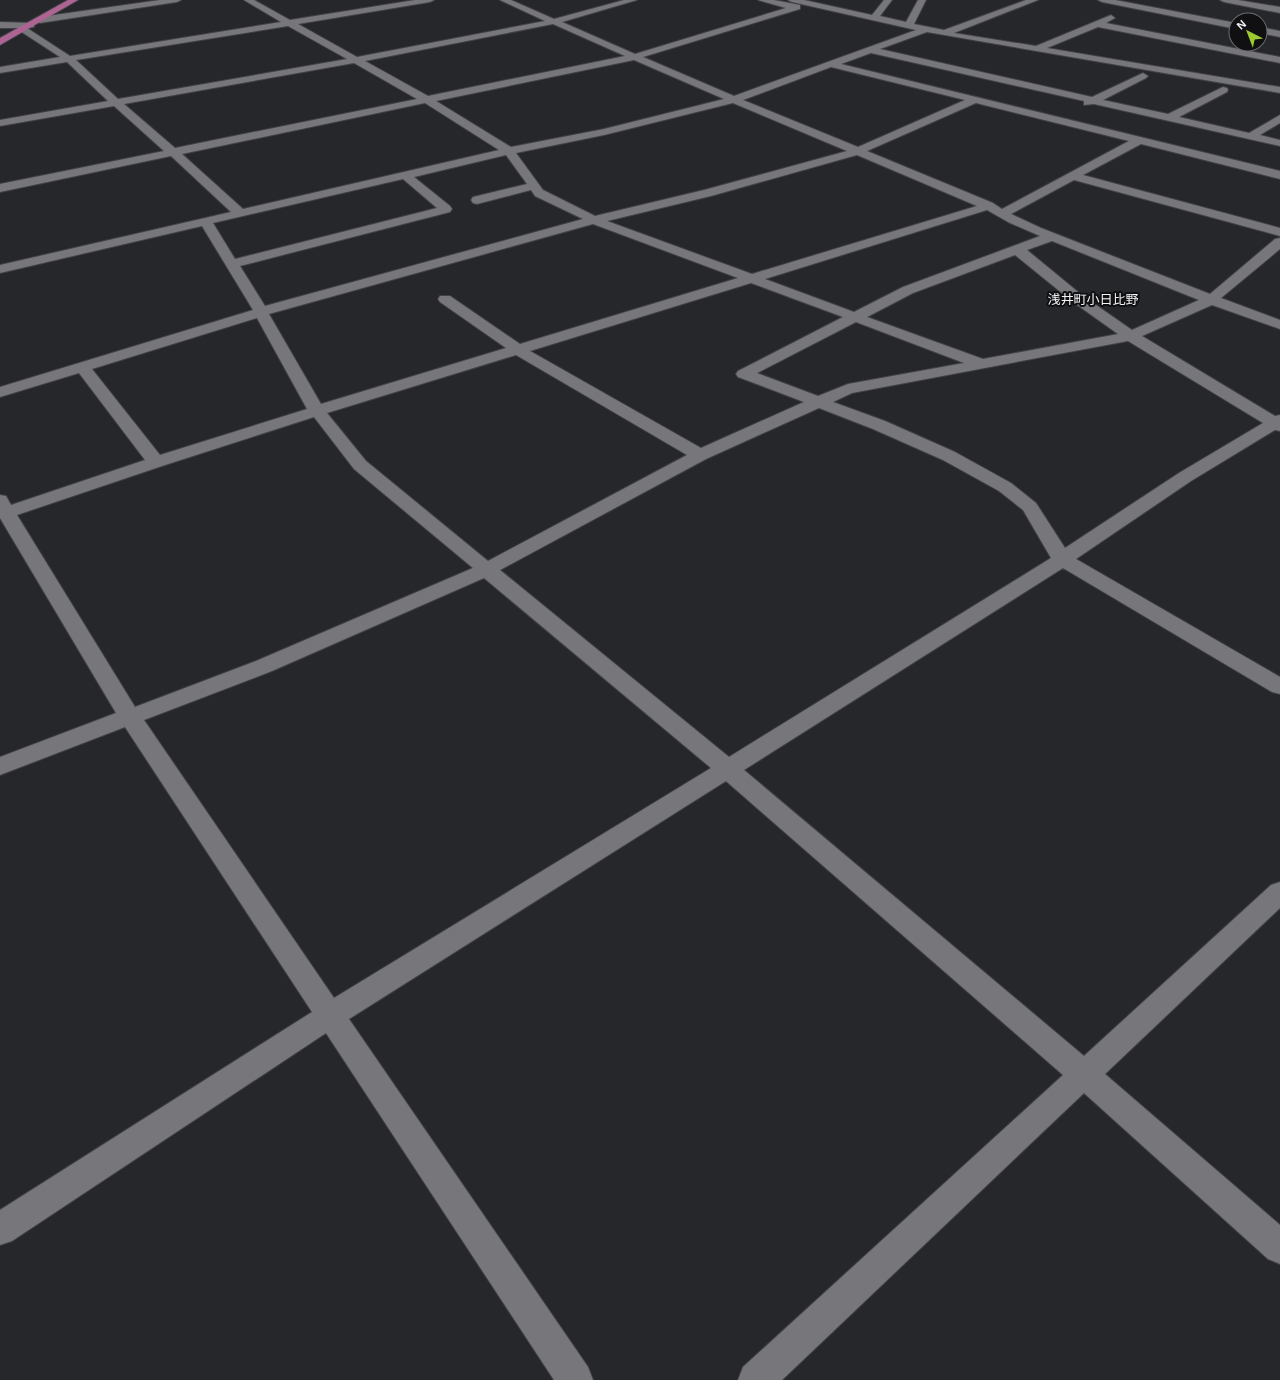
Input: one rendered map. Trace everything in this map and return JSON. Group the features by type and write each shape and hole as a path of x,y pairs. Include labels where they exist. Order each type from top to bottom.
{"main road":[{"path":"0,42 74,0"}],"street":[{"path":"40,20 177,0"},
{"path":"248,0 429,101 509,152 539,193 552,201 594,220 978,364"},
{"path":"0,70 430,0"},
{"path":"504,0 734,100 859,150 1053,236 1211,300 1280,325"},
{"path":"0,122 356,60 552,22 632,0"},
{"path":"762,0 875,17 911,30 1144,72 1278,89"},
{"path":"875,17 888,0"},
{"path":"911,30 922,0"},
{"path":"945,33 1034,0"},
{"path":"1102,0 1228,25"},
{"path":"1037,49 1155,0"},
{"path":"1224,0 1280,10"},
{"path":"0,188 429,101 634,57 794,4 890,28"},
{"path":"1098,24 1280,60"},
{"path":"0,25 27,27 68,59 141,126 174,153 240,213"},
{"path":"1179,51 1228,28"},
{"path":"0,268 205,220 604,132 734,100 872,50 911,30 926,29 1037,49 1223,90 1280,99"},
{"path":"1268,31 1278,32"},
{"path":"1074,34 1089,37"},
{"path":"872,50 1280,143"},
{"path":"1080,107 1144,72 1162,60"},
{"path":"830,64 1280,175"},
{"path":"1169,118 1223,90"},
{"path":"0,392 261,312 594,220 707,193 859,150 976,99"},
{"path":"1056,119 1068,113"},
{"path":"1251,136 1280,118"},
{"path":"575,1380 329,1016 129,716 3,507 156,462 317,411 753,279 995,210 1074,176 1140,140"},
{"path":"232,264 446,209 406,176"},
{"path":"1074,176 1280,232"},
{"path":"477,200 534,186"},
{"path":"205,220 261,312 317,411 360,465 485,570 727,768 1084,1074 1280,1247"},
{"path":"1053,236 908,290 744,374 879,425 949,456 1005,487 1030,507 1062,559 1280,687"},
{"path":"0,766 264,666 485,570 700,455 848,389 1130,336 1211,300 1280,242"},
{"path":"0,1229 329,1016 1022,586 1185,477 1278,423 1130,336 1056,282 1017,249"},
{"path":"445,299 518,350 700,455"},
{"path":"82,367 156,462"},
{"path":"756,1380 1280,892"}],"district":[{"name":"浅井町小日比野","path":"1093,299"}]}
